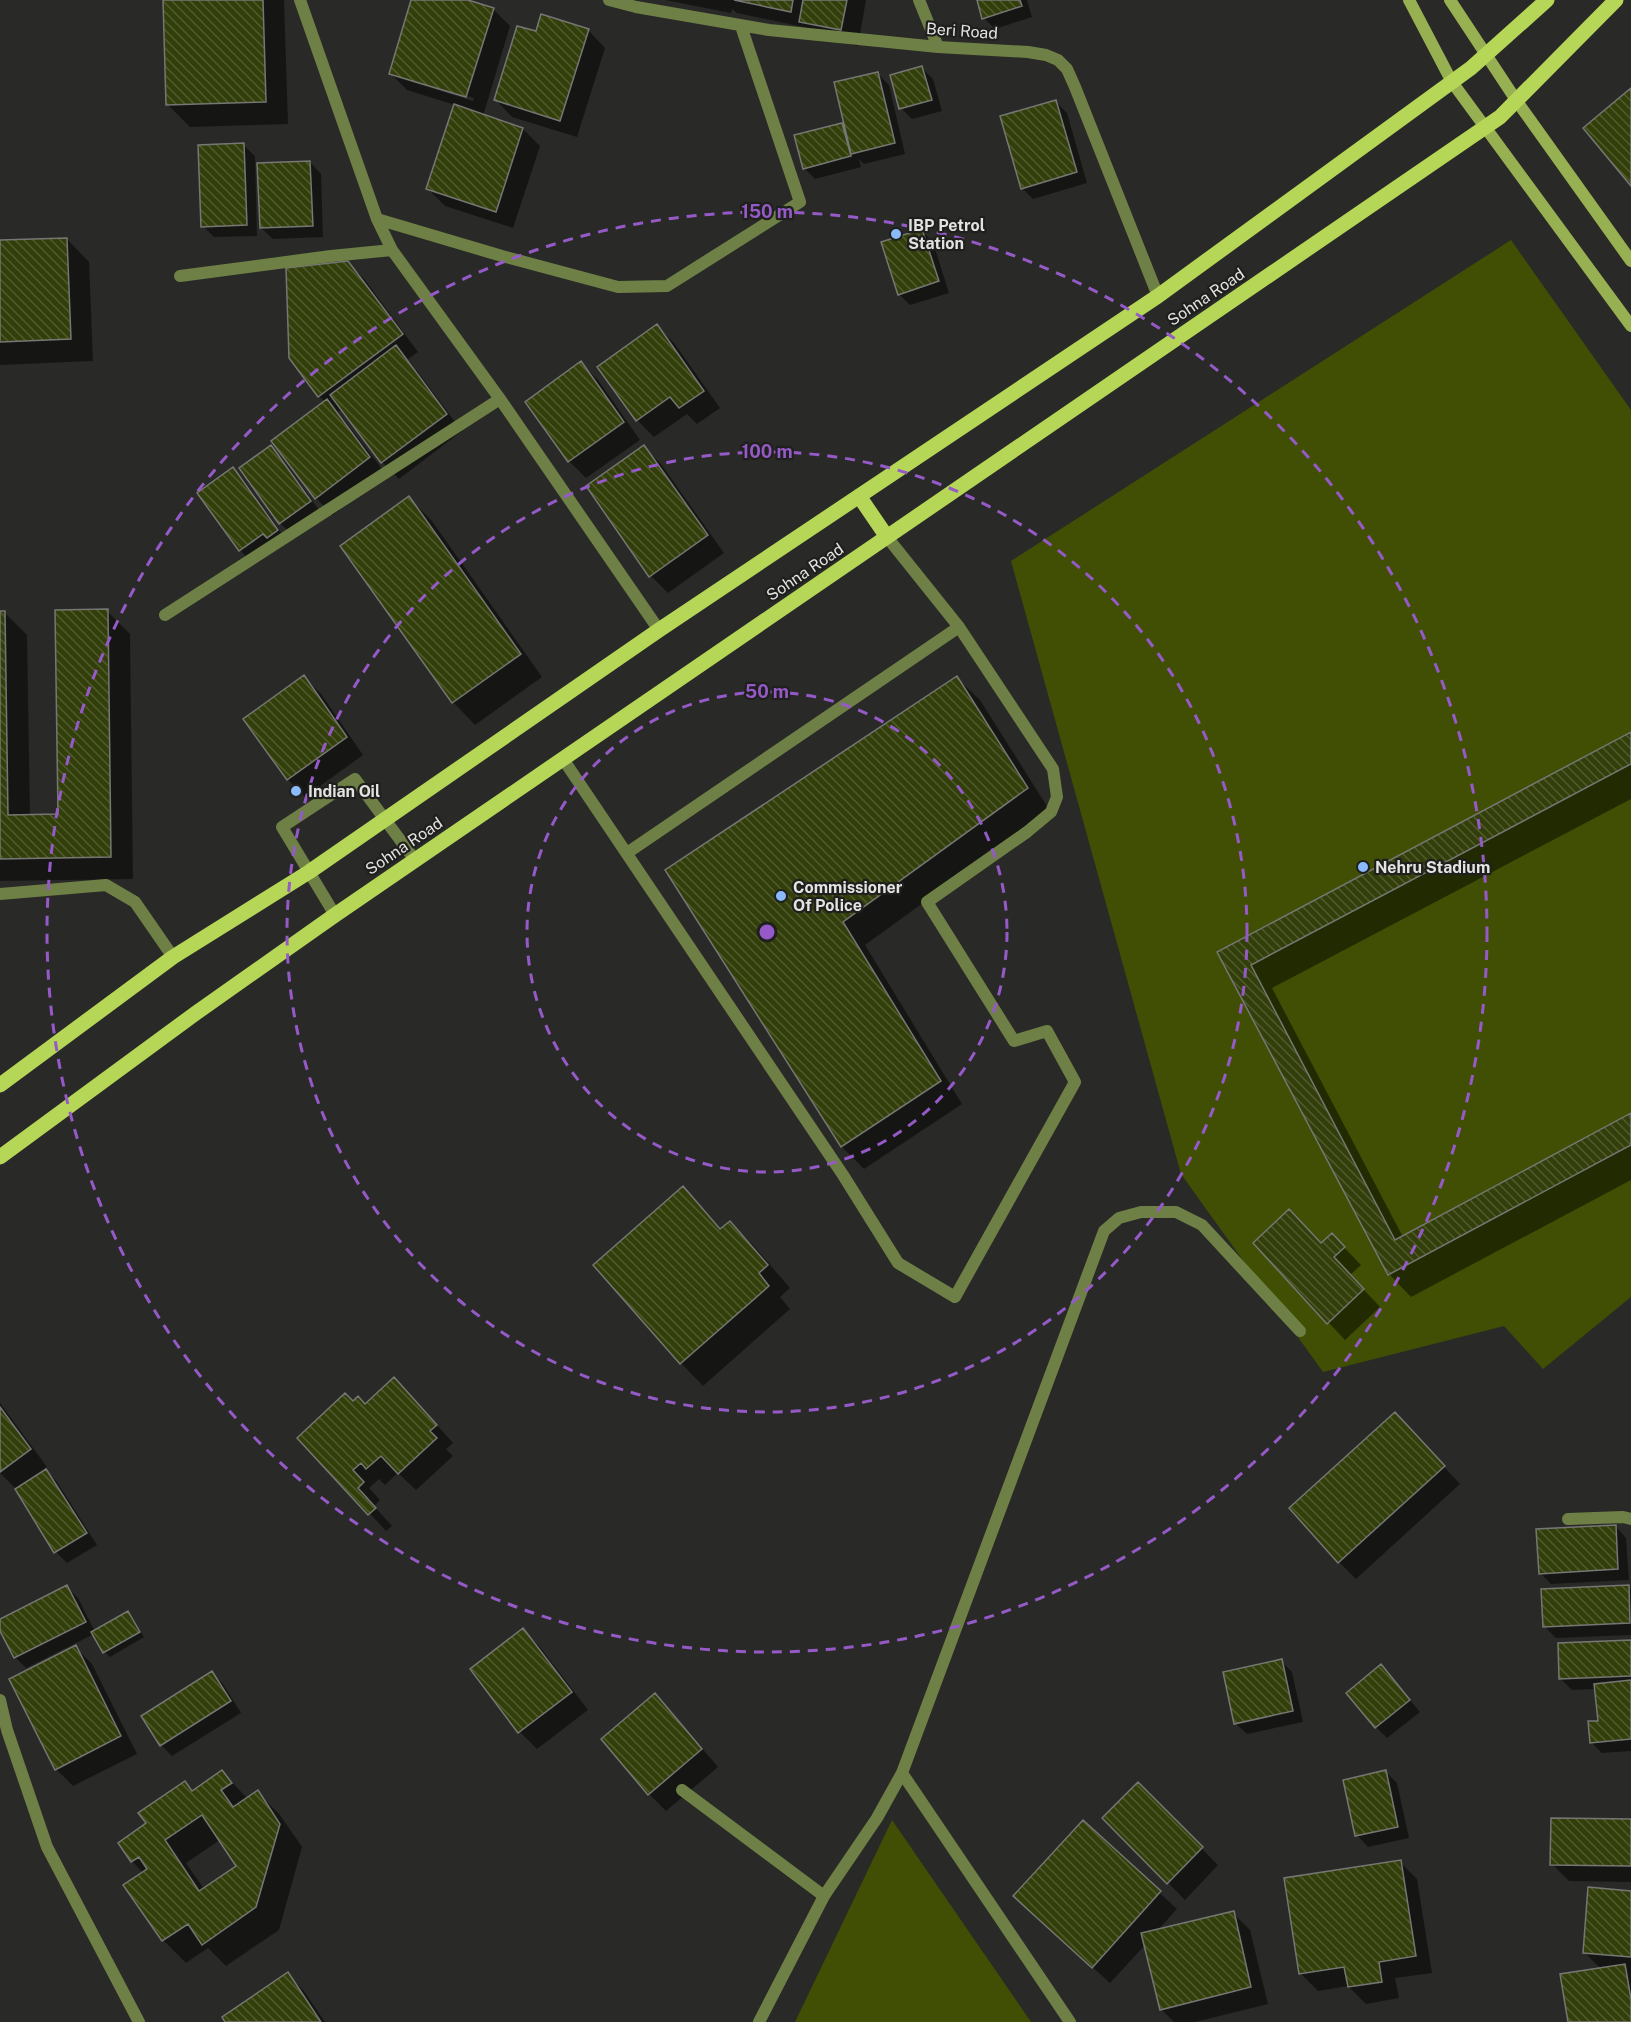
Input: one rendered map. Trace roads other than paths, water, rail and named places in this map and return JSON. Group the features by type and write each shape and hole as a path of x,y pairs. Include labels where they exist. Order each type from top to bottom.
{"main road":[{"path":"1409,0 1452,82 1631,326"},
{"path":"1450,0 1516,100 1631,261"},
{"name":"Sohna Road","path":"0,1085 173,957 309,872 659,630 1158,296 1452,82 1547,0"},
{"name":"Sohna Road","path":"0,1157 196,1013 335,915 1500,117 1616,0"},
{"path":"859,496 887,537"}],"street":[{"path":"300,0 378,219 392,250 500,399 659,630"},
{"name":"Beri Road","path":"609,0 769,30 938,47 1028,52 1058,60 1067,69 1158,296"},
{"path":"919,0 938,47"},
{"path":"378,219 618,287 667,285 800,202 741,26"},
{"path":"180,276 331,255 392,250"},
{"path":"165,615 500,399"},
{"path":"562,759 843,1175 898,1263 955,1297 1075,1082 1047,1031 1014,1041 927,902 1028,831 1051,812 1057,797 1053,769 959,627 887,537"},
{"path":"627,853 959,627"},
{"path":"335,915 282,827 355,779 415,860"},
{"path":"0,894 106,885 135,902 173,957"},
{"path":"759,2022 824,1896 877,1818 902,1773 1104,1231 1119,1218 1141,1212 1176,1212 1203,1225 1300,1332"},
{"path":"1568,1519 1623,1517 1631,1519"},
{"path":"0,1700 7,1730 47,1847 139,2022"},
{"path":"902,1773 1070,2022"},
{"path":"682,1790 824,1896"}],"place":[{"name":"IBP Petrol Station","path":"896,234"},
{"name":"Indian Oil","path":"296,791"},
{"name":"Nehru Stadium","path":"1363,867"},
{"name":"Commissioner Of Police","path":"781,896"}]}
